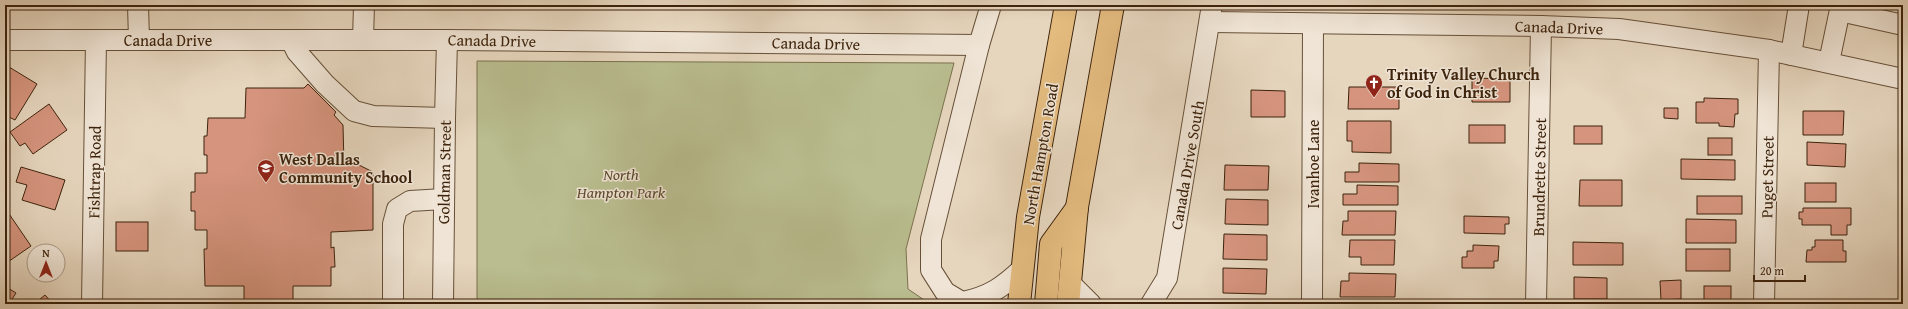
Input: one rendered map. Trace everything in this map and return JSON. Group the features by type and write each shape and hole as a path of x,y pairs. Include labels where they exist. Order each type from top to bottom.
{"main road":[{"name":"North Hampton Road","path":"1019,304 1028,217 1066,5"},
{"path":"1068,304 1077,207 1113,5"},
{"path":"1046,304 1051,244 1077,207"}],"street":[{"path":"138,5 139,40"},
{"path":"363,40 364,5"},
{"path":"991,5 979,45 931,239 931,270 945,292 964,303 992,293 1005,285 1023,268"},
{"path":"1791,55 1799,5"},
{"path":"1829,62 1840,8 1903,25"},
{"name":"Canada Drive","path":"1212,13 1313,24 1541,26 1619,29 1769,50 1903,79"},
{"name":"Canada Drive South","path":"1151,304 1168,278 1212,13"},
{"name":"Ivanhoe Lane","path":"1312,304 1313,24"},
{"name":"Brundrette Street","path":"1536,304 1541,26"},
{"name":"Canada Drive","path":"5,40 447,40 979,45"},
{"name":"Fishtrap Road","path":"92,304 96,40"},
{"path":"291,40 297,52 325,84 354,111 373,116 444,118"},
{"name":"Goldman Street","path":"443,304 444,118 447,40"},
{"name":"Puget Street","path":"1764,304 1769,50"},
{"path":"393,304 393,224 397,209 410,201 444,199"},
{"path":"1070,282 1091,304"}],"green space":[{"path":"5,5 106,5 105,6"},
{"name":"North Hampton Park","path":"477,61 954,63 906,249 908,289 930,304 477,304"}],"building":[{"path":"1895,5 1903,5 1903,9 1894,8"},
{"path":"9,67 37,84 15,120 5,115 5,75"},
{"path":"1472,78 1510,79 1510,102 1472,102"},
{"path":"308,84 336,112 334,115 343,125 344,165 357,164 373,172 373,230 331,232 331,248 334,247 335,267 331,267 331,286 293,286 293,304 244,304 244,286 205,286 204,249 207,249 207,230 195,230 195,211 191,211 191,192 195,192 195,173 207,173 207,155 204,155 204,136 207,136 208,118 245,118 246,88 304,88"},
{"name":"Trinity Valley Church of God in Christ","path":"1349,87 1399,87 1399,109 1348,109"},
{"path":"1251,90 1285,91 1285,117 1251,117"},
{"path":"1704,98 1738,99 1738,114 1735,114 1734,127 1719,126 1719,123 1696,123 1696,102 1704,102"},
{"path":"49,104 67,130 33,154 25,143 20,146 10,132"},
{"path":"1664,108 1678,108 1678,119 1664,118"},
{"path":"1803,111 1844,111 1843,135 1803,135"},
{"path":"1347,121 1391,121 1391,153 1352,152 1352,141 1347,141"},
{"path":"1469,125 1505,125 1505,143 1469,143"},
{"path":"1574,126 1602,126 1602,144 1574,144"},
{"path":"1708,138 1732,138 1732,155 1708,155"},
{"path":"1807,142 1846,144 1845,167 1807,165"},
{"path":"1681,159 1735,160 1735,180 1681,179"},
{"path":"1359,163 1399,164 1399,182 1345,182 1345,172 1359,172"},
{"path":"1225,165 1269,166 1268,190 1224,190"},
{"path":"21,167 65,180 55,210 22,200 27,185 16,182"},
{"path":"1580,180 1622,180 1622,206 1579,206"},
{"path":"1805,183 1836,183 1836,202 1805,202"},
{"path":"1357,185 1398,186 1398,205 1343,205 1343,194 1357,194"},
{"path":"1697,196 1742,196 1742,214 1697,214"},
{"path":"1226,199 1268,200 1268,225 1225,224"},
{"path":"5,208 29,243 26,243 26,249 5,264"},
{"path":"1803,208 1851,208 1851,225 1847,225 1847,235 1831,235 1831,225 1802,225 1802,219 1799,219 1799,212 1803,212"},
{"path":"1348,211 1396,211 1395,235 1342,235 1343,221 1348,221"},
{"path":"1464,216 1509,217 1509,224 1505,224 1505,234 1464,233"},
{"path":"1686,219 1736,220 1736,243 1686,243"},
{"path":"116,222 148,222 148,251 116,251"},
{"path":"1224,234 1267,235 1267,260 1223,259"},
{"path":"1350,240 1395,240 1394,265 1361,265 1361,257 1349,257"},
{"path":"1815,240 1843,240 1843,251 1846,251 1846,262 1806,262 1807,250 1812,250 1812,247 1815,247"},
{"path":"1573,242 1623,243 1623,265 1573,265"},
{"path":"1473,245 1499,246 1498,261 1494,261 1494,268 1462,268 1462,257 1467,257 1467,251 1473,251"},
{"path":"1686,249 1730,249 1730,271 1686,271"},
{"path":"1223,268 1267,269 1266,294 1223,293"},
{"path":"1349,273 1396,274 1395,297 1340,297 1341,281 1349,281"},
{"path":"1574,277 1607,278 1607,299 1574,299"},
{"path":"1681,280 1681,299 1661,300 1660,281"},
{"path":"5,286 16,293 9,304 5,304"},
{"path":"1704,286 1731,286 1731,304 1704,304"},
{"path":"45,295 53,304 34,304"},
{"path":"1834,301 1876,301 1876,304 1834,304"}],"place":[{"name":"Trinity Valley Church of God in Christ","path":"1374,98"},
{"name":"West Dallas Community School","path":"266,183"}]}
